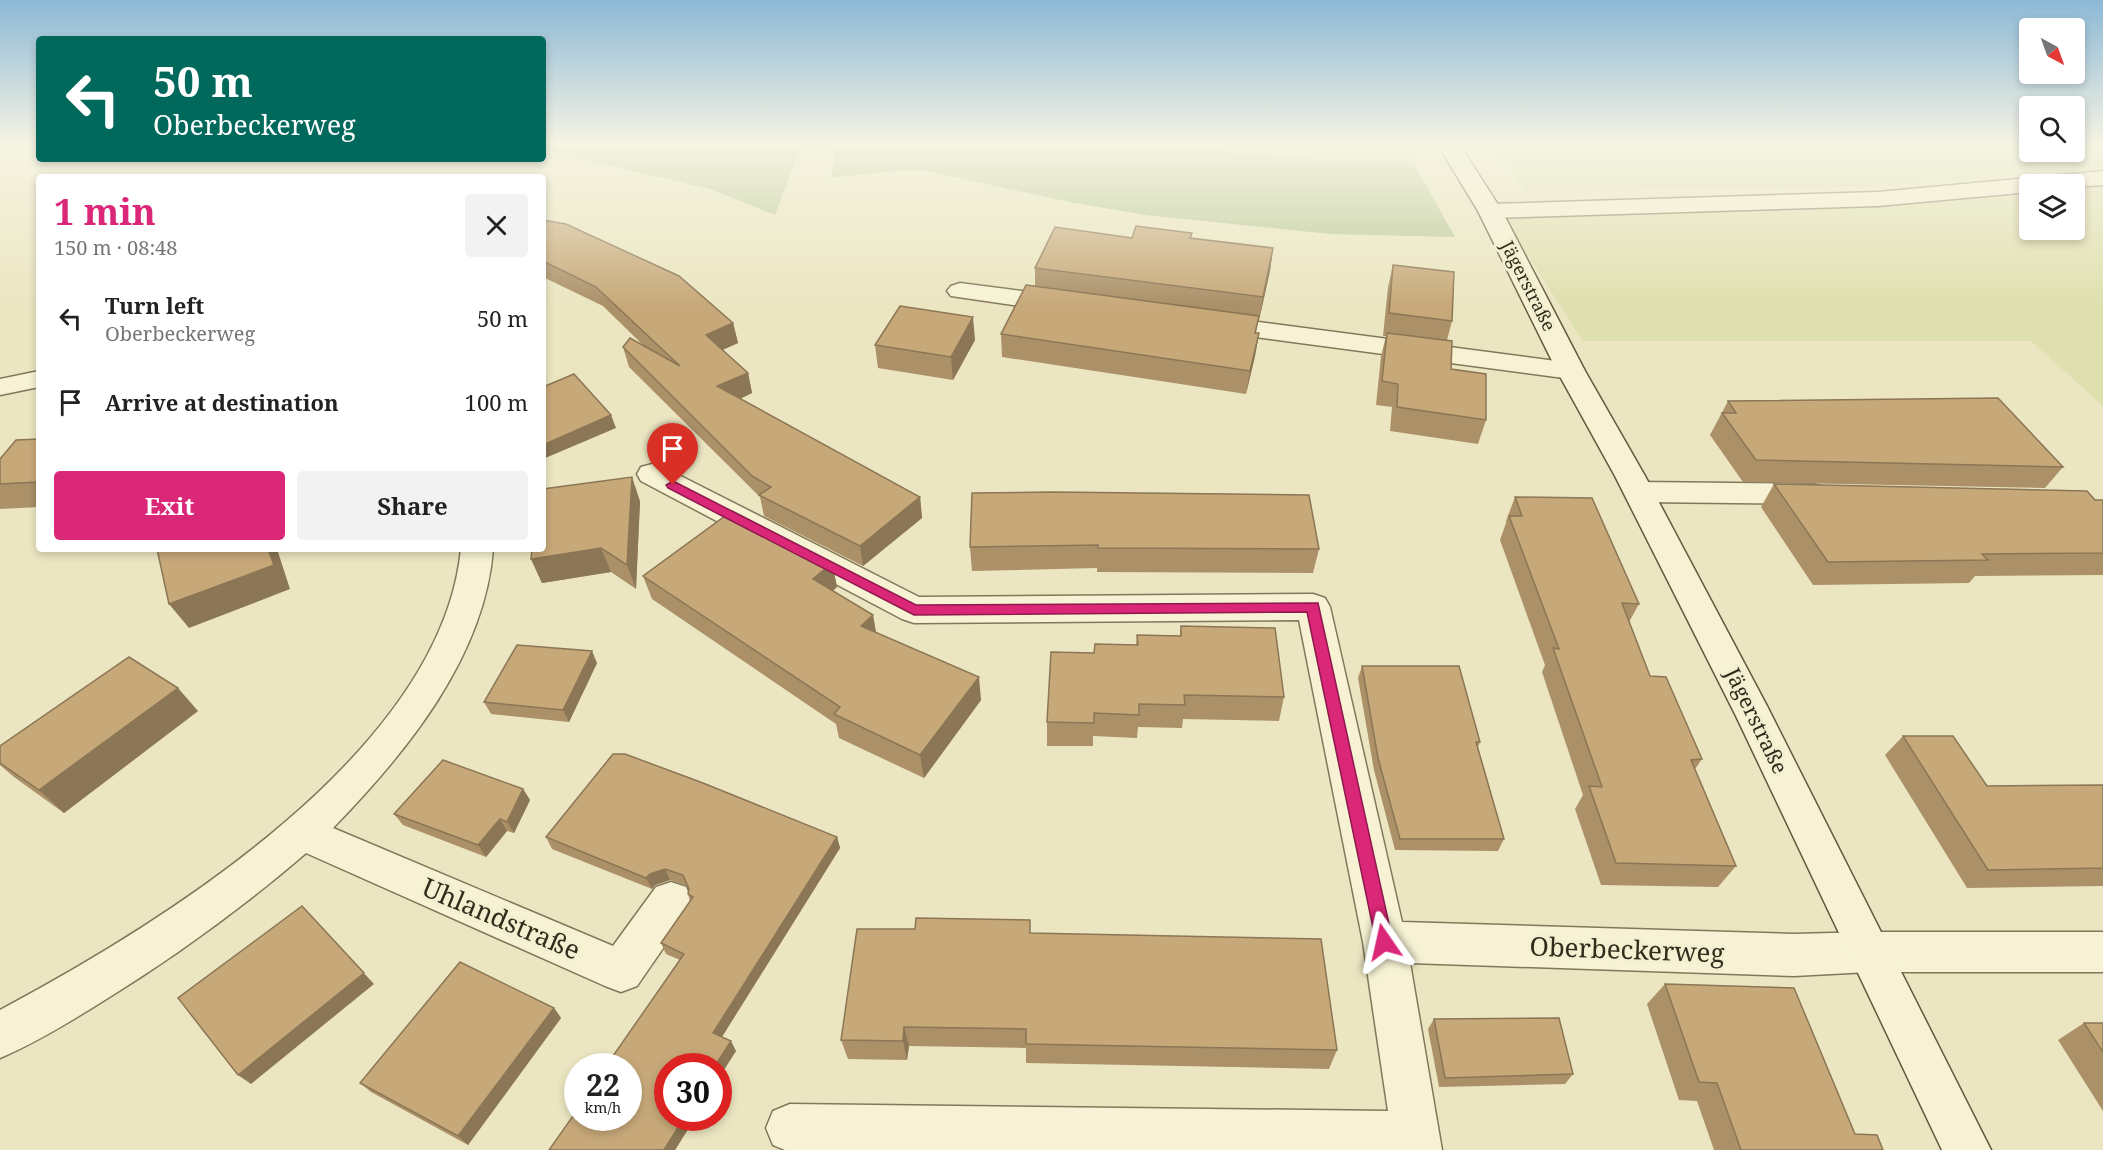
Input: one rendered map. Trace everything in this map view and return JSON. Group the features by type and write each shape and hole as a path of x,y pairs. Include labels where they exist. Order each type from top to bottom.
{"street":[{"name":"Jägerstraße","path":"1482,199 1571,371 1639,492 1754,716 1967,1150"},
{"path":"1490,211 1881,199"},
{"path":"960,291 1089,308"},
{"path":"1183,320 1571,371"},
{"path":"0,387 36,380"},
{"path":"652,474 914,610 1313,607 1384,942 1416,1143 790,1128"},
{"path":"1639,492 1843,495"},
{"path":"0,1035 135,958 230,890 302,833 359,777 400,728 431,682 470,599 477,552"},
{"name":"Uhlandstraße","path":"302,833 621,971 671,901"},
{"name":"Oberbeckerweg","path":"1384,942 1794,955 1869,952"},
{"path":"1869,952 2103,952"}],"green space":[{"path":"734,199 781,199 775,215"},
{"path":"1054,199 1433,199 1455,237 1330,234 1145,215"},
{"path":"1807,199 2019,199 2019,240 2085,240 2085,199 2103,199 2103,406 2031,341 1583,341 1500,212"}],"building":[{"path":"546,221 566,224 679,276 733,323 706,335 748,373 717,386 920,497 860,546 759,495 771,487 752,476 623,347 630,338 680,366 596,287 546,262"},
{"path":"1136,226 1192,233 1190,238 1273,248 1263,297 1035,268 1055,227 1132,238"},
{"path":"1393,265 1454,272 1452,321 1389,313"},
{"path":"1026,285 1259,316 1255,333 1259,333 1250,371 1001,334"},
{"path":"900,306 973,317 951,357 875,345"},
{"path":"1387,333 1452,341 1451,369 1486,374 1486,420 1397,407 1398,384 1382,381"},
{"path":"574,374 611,415 546,444 546,386"},
{"path":"1998,398 2063,467 1756,460 1722,413 1736,413 1728,401"},
{"path":"36,439 36,482 0,484 0,459 16,440"},
{"path":"632,477 627,565 601,548 531,559 532,552 546,552 546,489"},
{"path":"1774,484 2087,491 2095,500 2103,500 2103,553 1982,554 1988,560 1828,562"},
{"path":"972,493 1309,495 1319,549 1098,548 1098,545 970,547"},
{"path":"1515,497 1592,498 1639,604 1622,603 1650,676 1666,677 1702,759 1691,760 1736,866 1616,863 1589,786 1602,787 1553,648 1559,649 1509,516 1522,516"},
{"path":"732,511 832,563 813,579 873,615 861,626 979,677 920,755 834,714 840,707 643,576"},
{"path":"158,552 269,552 274,565 169,604"},
{"path":"1181,626 1275,628 1284,697 1184,695 1185,705 1139,704 1139,715 1094,713 1094,723 1047,722 1051,652 1094,653 1095,644 1138,645 1137,635 1181,636"},
{"path":"517,645 592,651 563,710 484,702"},
{"path":"129,657 178,688 39,790 0,763 0,746"},
{"path":"1362,666 1459,666 1480,742 1476,742 1504,839 1400,839 1378,758"},
{"path":"1903,736 1953,736 1987,786 2103,785 2103,868 1988,870"},
{"path":"613,754 625,754 837,837 713,1033 731,1041 723,1053 654,1053 654,1131 676,1131 664,1150 549,1150 564,1129 564,1131 642,1131 642,1053 615,1053 684,954 661,943 693,897 688,894 689,889 683,875 665,869 650,874 646,878 546,837"},
{"path":"443,760 523,789 507,822 500,819 478,845 394,814"},
{"path":"302,906 364,973 238,1075 178,998"},
{"path":"916,918 1030,920 1030,933 1321,939 1337,1050 1026,1044 1026,1029 904,1027 903,1041 841,1040 857,929 915,929"},
{"path":"460,962 554,1008 458,1136 360,1083"},
{"path":"1665,984 1794,988 1855,1134 1877,1135 1883,1150 1741,1150 1717,1083 1699,1082"},
{"path":"1559,1018 1573,1074 1445,1078 1434,1019"},
{"path":"2084,1023 2103,1023 2103,1052"}],"route":[{"path":"673,485 914,610 1313,607 1384,942"}]}
